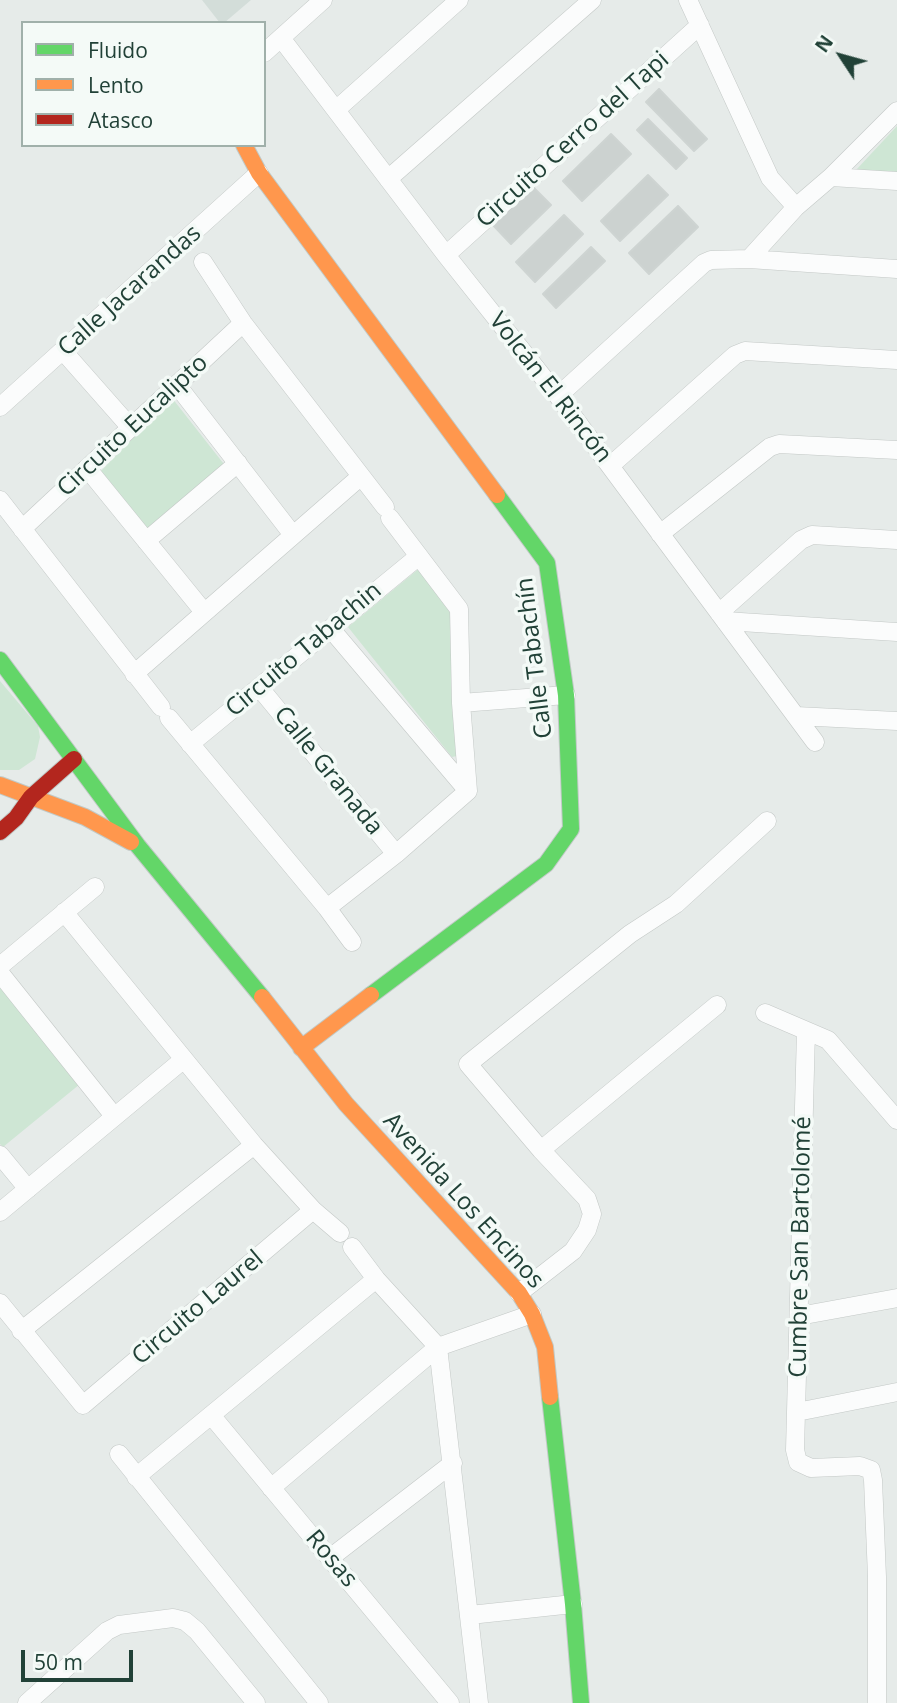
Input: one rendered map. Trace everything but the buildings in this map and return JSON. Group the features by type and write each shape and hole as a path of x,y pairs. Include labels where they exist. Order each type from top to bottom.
{"street":[{"path":"266,50 323,0"},
{"path":"337,109 459,0"},
{"path":"388,179 593,0"},
{"path":"688,0 770,178 796,207"},
{"name":"Circuito Cerro del Tapi","path":"446,255 700,25"},
{"name":"Volcán El Rincón","path":"281,38 446,255 558,396 815,741"},
{"path":"749,259 796,207 831,177 897,111"},
{"name":"Calle Tabachín","path":"245,147 259,173 547,563 566,695 571,829 546,864 301,1048"},
{"name":"Calle Jacarandas","path":"0,407 259,173"},
{"path":"831,177 897,181"},
{"path":"558,396 704,263 711,260 749,259 897,269"},
{"path":"203,262 243,323 459,609 461,703 468,791"},
{"name":"Circuito Eucalipto","path":"22,529 243,323"},
{"path":"610,466 735,355 745,351 897,360"},
{"path":"64,352 131,428"},
{"path":"177,385 293,535"},
{"path":"660,534 770,447 779,443 897,450"},
{"path":"146,541 239,463"},
{"path":"87,468 204,611"},
{"path":"134,674 360,477"},
{"path":"0,500 134,674 327,908 352,943"},
{"path":"722,617 801,540 812,535 897,540"},
{"name":"Circuito Tabachin","path":"190,744 419,556"},
{"path":"722,617 897,632"},
{"path":"331,629 468,791"},
{"name":"Avenida Los Encinos","path":"0,660 138,846 231,957 346,1104 519,1293 532,1314 545,1347 581,1703"},
{"name":"Calle Granada","path":"260,687 396,854"},
{"path":"461,703 566,695"},
{"path":"796,716 897,721"},
{"path":"0,832 16,818 31,797 74,759"},
{"name":"Avenida Los Encinos","path":"0,785 85,817 138,846"},
{"path":"327,908 396,854 468,791"},
{"path":"519,1293 572,1251 587,1230 592,1214 587,1199 541,1150 468,1064 630,934 676,904 767,821"},
{"path":"0,966 95,887"},
{"path":"64,912 254,1145 313,1210 340,1233"},
{"path":"0,973 114,1116"},
{"path":"541,1150 717,1005"},
{"path":"765,1013 828,1040 897,1120"},
{"name":"Cumbre San Bartolomé","path":"806,1031 795,1450 797,1462 811,1468 860,1466 871,1471 877,1577 877,1703"},
{"path":"0,1212 184,1059"},
{"path":"0,1303 21,1331 254,1145"},
{"path":"0,1155 27,1189"},
{"name":"Circuito Laurel","path":"21,1331 83,1405 313,1210"},
{"path":"352,1247 376,1279 438,1347 479,1703"},
{"path":"136,1477 376,1279"},
{"path":"800,1316 897,1298"},
{"path":"271,1488 438,1347 532,1314"},
{"path":"797,1412 897,1392"},
{"name":"Rosas","path":"211,1415 450,1703"},
{"path":"119,1454 319,1703"},
{"path":"330,1558 453,1463"},
{"path":"470,1615 573,1604"},
{"path":"27,1703 107,1631 120,1625 173,1618 184,1621 197,1631 256,1703"}],"shaded area":[{"path":"202,0 251,0 226,21 218,21"}],"green space":[{"path":"897,126 897,172 856,170"},
{"path":"172,398 227,468 147,533 101,471"},
{"path":"421,567 456,614 462,755 452,757 348,627"},
{"path":"0,681 38,726 40,737 35,759 19,770 0,770"},
{"path":"0,983 80,1084 3,1147 0,1144"}],"traffic: fast":[{"path":"371,995 546,864 571,829 566,695 547,563 497,495"},
{"path":"0,660 138,846 262,997"},
{"path":"550,1397 581,1703"}],"traffic: slow":[{"path":"245,147 259,173 497,495"},
{"path":"0,785 85,817 131,842"},
{"path":"301,1048 371,995"},
{"path":"262,997 346,1104 519,1293 532,1314 545,1347 550,1397"}],"traffic: jam":[{"path":"0,832 16,818 31,797 74,759"}]}
